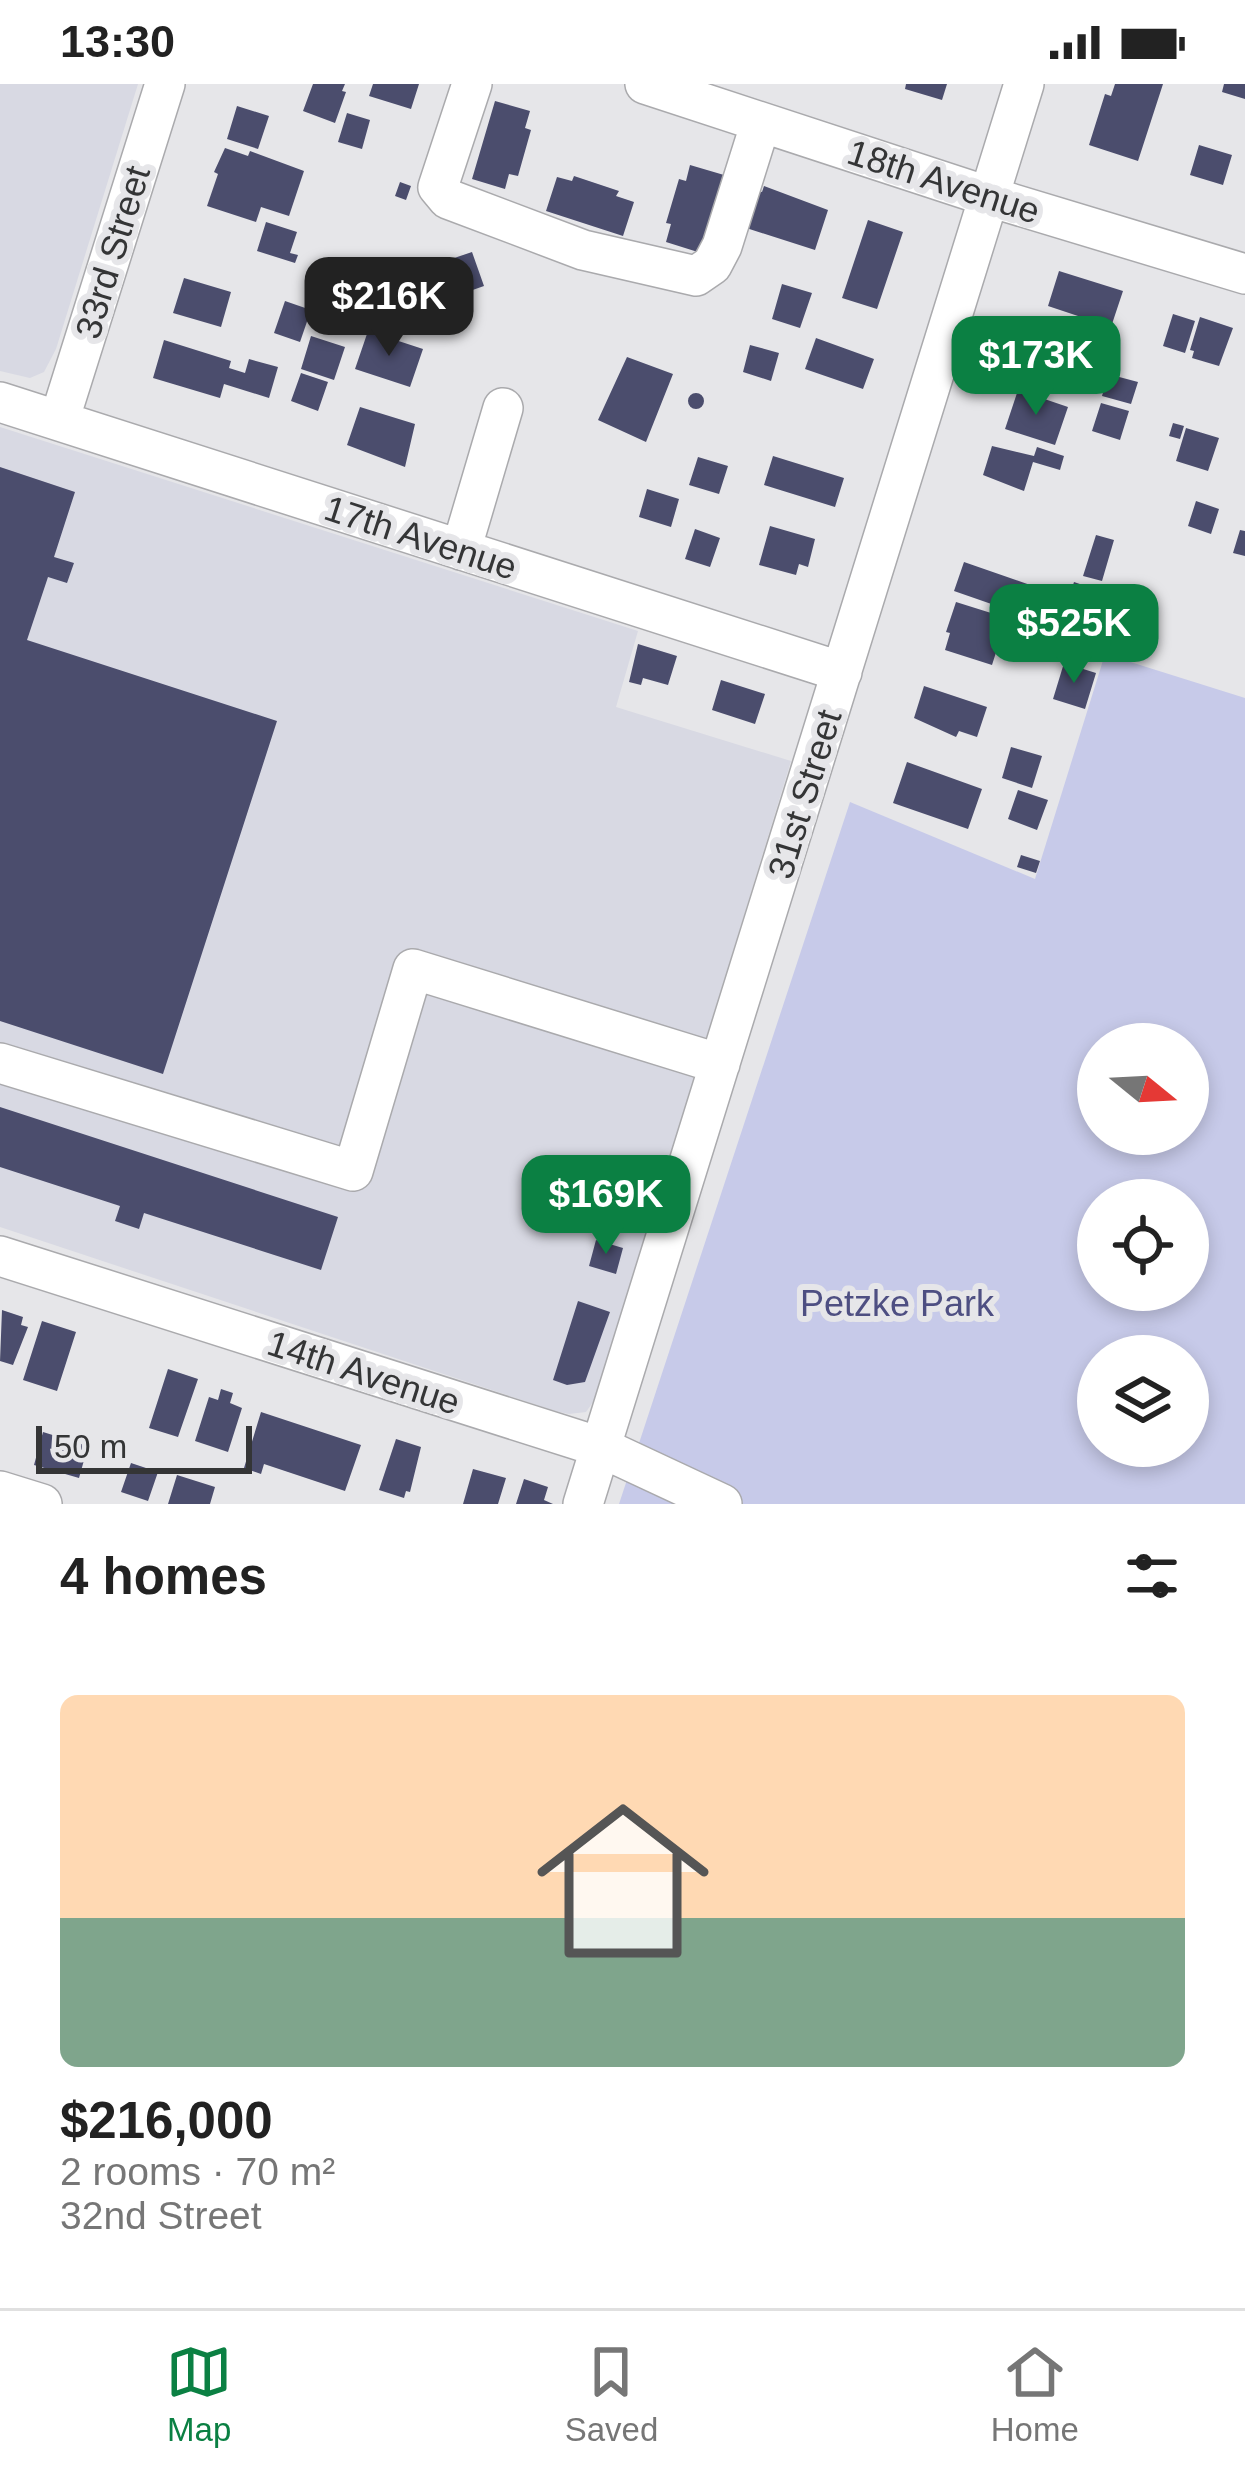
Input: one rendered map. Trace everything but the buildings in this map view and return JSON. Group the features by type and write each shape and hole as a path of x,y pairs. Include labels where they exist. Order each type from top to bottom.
{"street":[{"name":"33rd Street","path":"58,421 164,84"},
{"path":"472,84 438,187 448,199 583,250 697,276 712,265 722,246 761,122"},
{"name":"18th Avenue","path":"645,84 1245,274"},
{"name":"31st Street","path":"583,1504 1024,84"},
{"name":"17th Avenue","path":"0,402 842,672"},
{"path":"461,550 503,408"},
{"path":"0,1063 353,1172 413,969 720,1064"},
{"name":"14th Avenue","path":"0,1256 600,1448 722,1504"},
{"path":"0,1491 42,1504"}],"shaded area":[{"path":"0,84 138,84 56,349 44,372 30,378 0,371"},
{"path":"0,427 638,631 616,707 791,761 598,1395 586,1412 555,1411 0,1227"}],"green space":[{"name":"Petzke Park","path":"1105,654 1245,698 1245,1504 619,1504 850,802 1035,879"}]}
